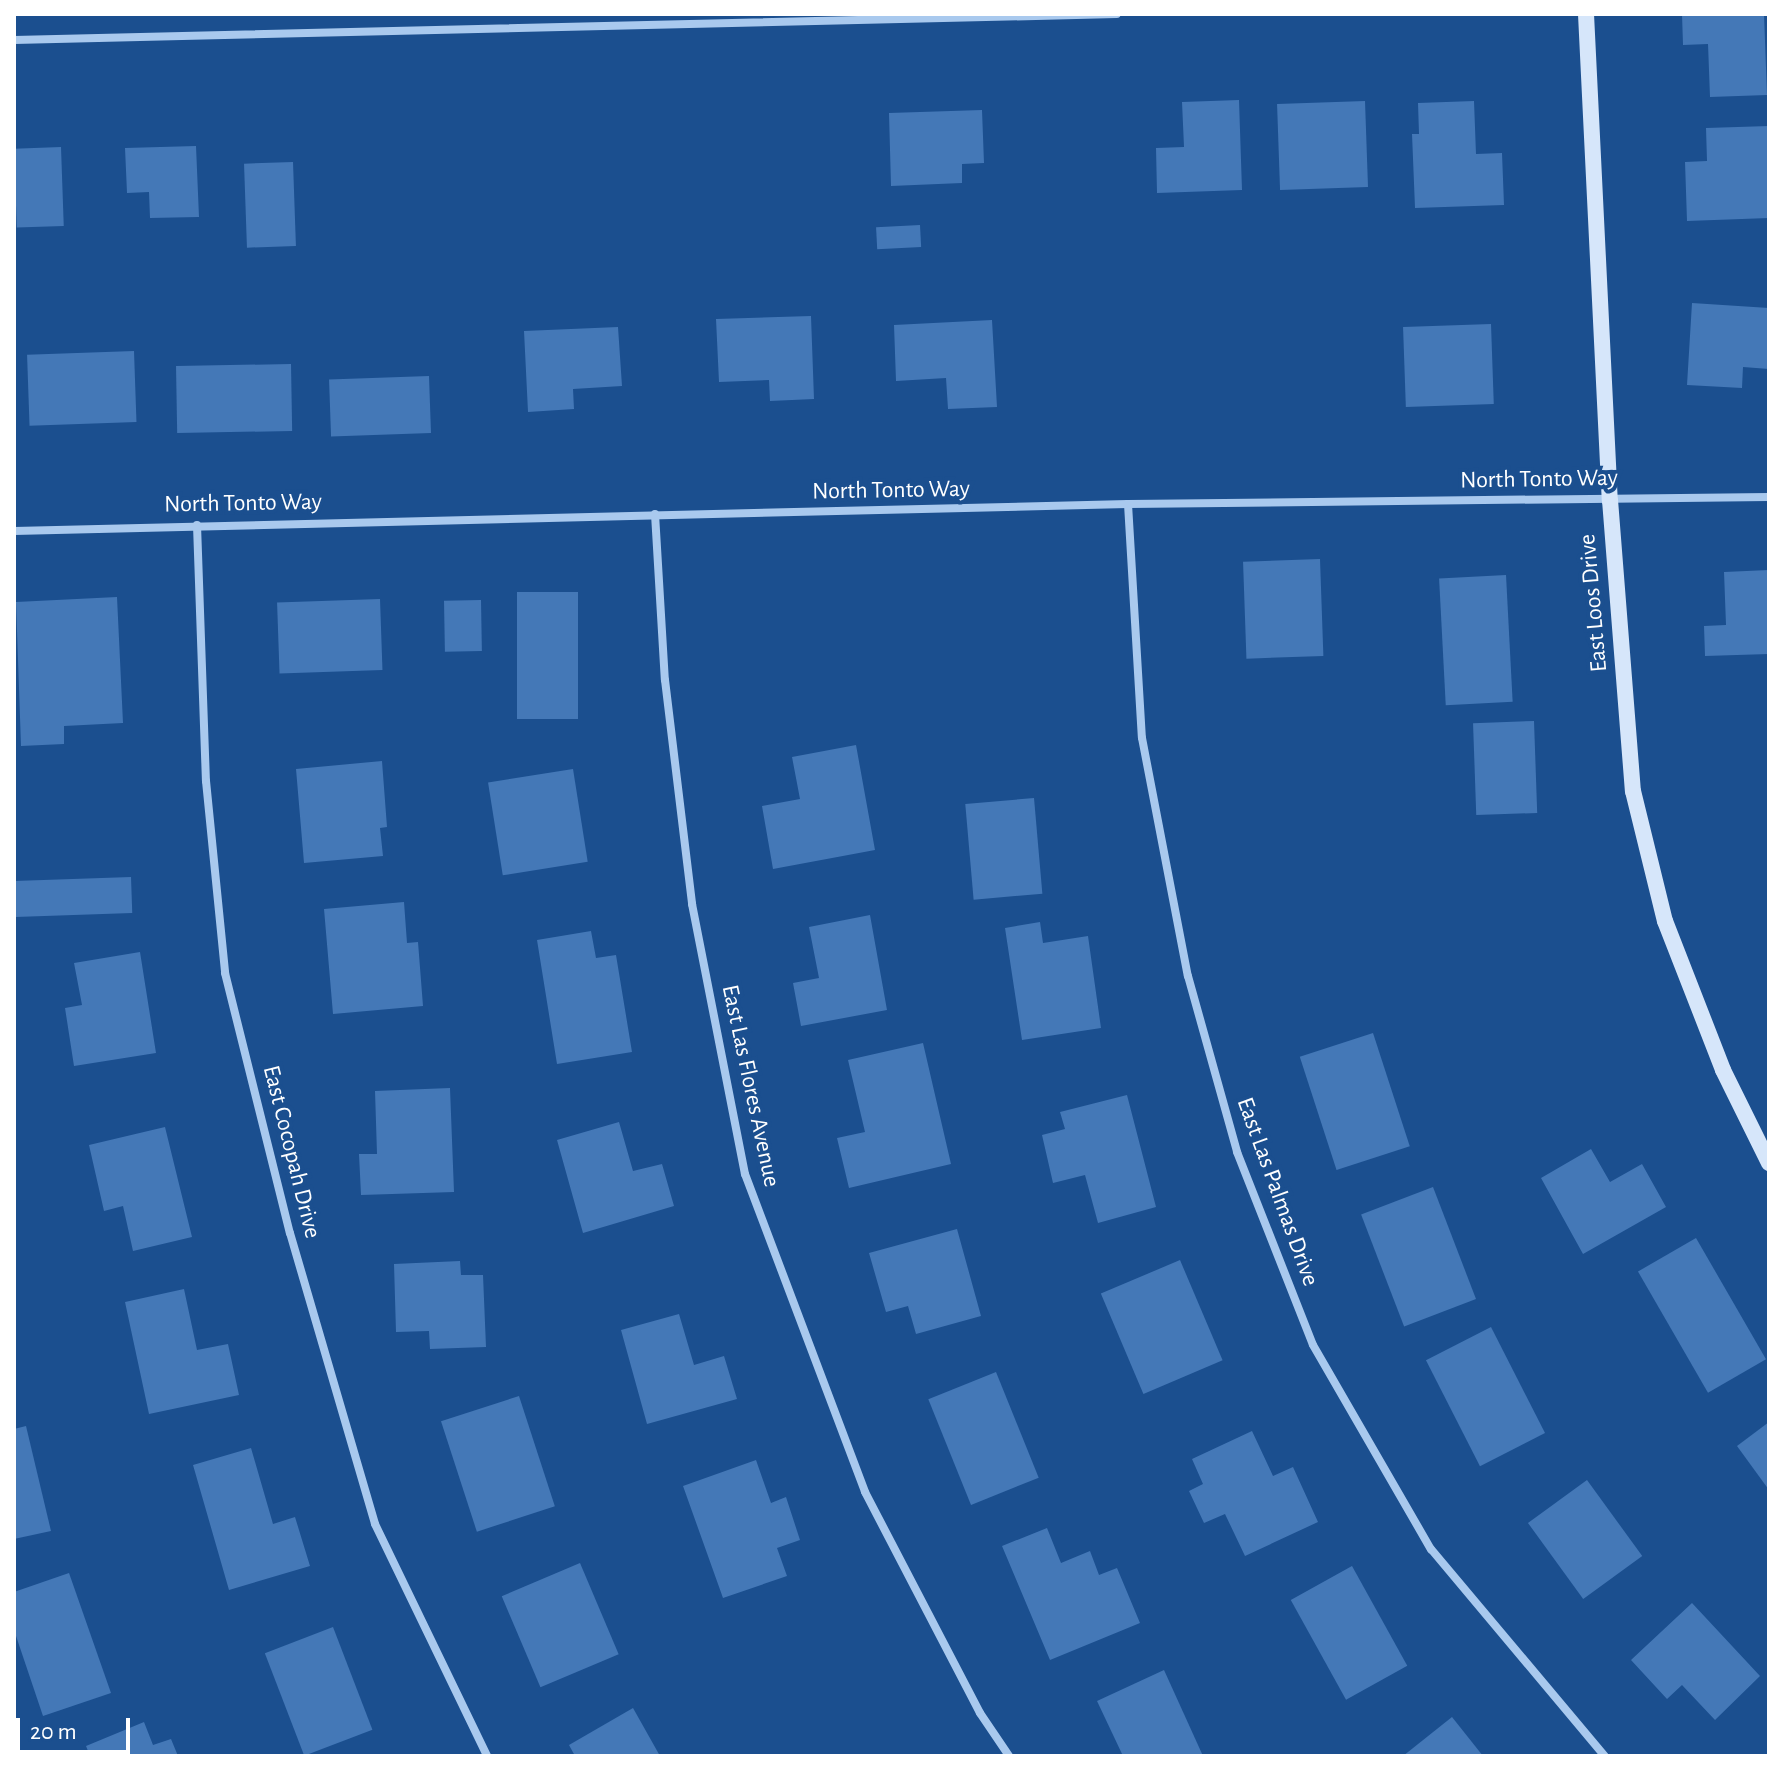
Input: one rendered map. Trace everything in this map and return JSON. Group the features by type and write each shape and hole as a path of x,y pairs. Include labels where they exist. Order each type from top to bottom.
{"street":[{"path":"14,40 1117,14"},
{"name":"East Loos Drive","path":"1586,14 1610,500 1633,791 1665,921 1723,1070 1769,1163"},
{"name":"North Tonto Way","path":"14,531 1128,504 1769,497"},
{"name":"East Las Palmas Drive","path":"1128,504 1142,738 1188,976 1237,1152 1313,1345 1431,1549 1605,1756"},
{"name":"East Las Flores Avenue","path":"655,514 665,680 692,904 745,1174 865,1492 980,1713 1009,1756"},
{"name":"East Cocopah Drive","path":"197,525 206,781 225,973 290,1233 375,1524 487,1756"}],"building":[{"path":"1682,14 1764,14 1767,95 1710,97 1708,44 1683,45"},
{"path":"1239,100 1242,190 1157,193 1156,148 1184,147 1182,102"},
{"path":"1365,101 1368,187 1280,190 1277,104"},
{"path":"1474,101 1476,154 1502,153 1504,205 1415,208 1412,134 1419,134 1418,103"},
{"path":"982,110 984,163 962,164 962,183 891,186 889,113"},
{"path":"1769,126 1769,218 1687,221 1685,162 1707,161 1706,128"},
{"path":"196,146 199,217 150,218 149,192 127,193 125,148"},
{"path":"61,147 64,226 17,228 14,149"},
{"path":"293,162 296,246 247,248 244,164"},
{"path":"920,225 921,247 877,249 876,227"},
{"path":"1692,303 1769,308 1769,369 1743,367 1742,388 1687,385"},
{"path":"811,316 814,399 770,401 769,380 719,382 716,319"},
{"path":"992,320 997,407 948,409 946,378 896,381 894,325"},
{"path":"1491,324 1494,404 1406,407 1403,327"},
{"path":"618,327 622,386 573,389 574,409 528,412 524,331"},
{"path":"134,351 136,422 30,426 27,355"},
{"path":"291,364 292,431 177,433 176,366"},
{"path":"429,376 431,433 331,436 329,379"},
{"path":"1320,559 1323,656 1246,659 1243,562"},
{"path":"1769,570 1769,654 1705,656 1704,626 1726,625 1724,572"},
{"path":"1506,575 1513,702 1446,705 1439,579"},
{"path":"517,592 578,592 578,719 517,719"},
{"path":"117,597 123,723 64,726 64,744 21,746 16,602"},
{"path":"380,599 382,670 280,674 277,603"},
{"path":"481,600 482,651 445,652 444,601"},
{"path":"1534,721 1537,813 1476,815 1473,723"},
{"path":"856,745 875,850 773,869 762,806 800,799 792,757"},
{"path":"382,761 387,827 380,828 383,856 304,863 296,769"},
{"path":"573,769 588,862 503,875 488,782"},
{"path":"1034,798 1042,894 974,900 965,804"},
{"path":"131,877 132,913 15,917 14,881"},
{"path":"404,902 407,943 418,942 423,1006 333,1014 324,909"},
{"path":"870,915 887,1010 801,1026 793,983 819,978 809,927"},
{"path":"1040,922 1043,943 1088,936 1101,1028 1022,1040 1005,928"},
{"path":"591,931 596,958 616,955 632,1052 557,1064 537,940"},
{"path":"140,952 156,1053 74,1066 65,1008 82,1005 74,963"},
{"path":"1373,1033 1410,1146 1337,1170 1300,1057"},
{"path":"923,1043 951,1164 849,1188 837,1138 865,1132 848,1060"},
{"path":"450,1088 454,1192 361,1195 359,1154 377,1154 375,1091"},
{"path":"1127,1095 1156,1207 1098,1223 1085,1175 1053,1183 1042,1135 1065,1129 1060,1112"},
{"path":"619,1122 633,1171 662,1164 674,1206 583,1233 557,1140"},
{"path":"165,1127 192,1237 133,1251 123,1206 104,1211 89,1145"},
{"path":"1591,1149 1610,1182 1642,1164 1666,1207 1583,1254 1541,1178"},
{"path":"1433,1187 1476,1299 1404,1327 1361,1215"},
{"path":"957,1229 981,1316 916,1334 908,1306 886,1312 869,1253"},
{"path":"1696,1238 1766,1359 1708,1393 1638,1272"},
{"path":"1180,1260 1223,1360 1143,1394 1101,1294"},
{"path":"460,1261 461,1275 483,1275 486,1347 430,1349 429,1331 396,1332 394,1264"},
{"path":"184,1289 197,1350 228,1344 239,1395 149,1414 125,1302"},
{"path":"679,1314 694,1365 724,1356 737,1399 647,1424 621,1330"},
{"path":"1491,1327 1545,1433 1480,1466 1426,1360"},
{"path":"996,1372 1039,1478 971,1505 928,1399"},
{"path":"519,1396 555,1506 477,1532 441,1421"},
{"path":"1769,1422 1769,1490 1737,1446"},
{"path":"26,1426 51,1531 14,1539 14,1429"},
{"path":"1252,1431 1273,1476 1293,1467 1318,1522 1245,1556 1225,1514 1204,1523 1189,1491 1203,1484 1192,1459"},
{"path":"251,1448 273,1524 295,1517 310,1566 229,1590 193,1465"},
{"path":"756,1460 771,1503 786,1497 800,1540 777,1548 787,1576 723,1598 683,1486"},
{"path":"1587,1480 1642,1556 1583,1599 1528,1523"},
{"path":"1047,1528 1061,1563 1090,1551 1099,1575 1117,1568 1140,1623 1050,1660 1002,1546"},
{"path":"580,1563 619,1654 540,1687 502,1596"},
{"path":"1352,1566 1407,1666 1346,1700 1291,1600"},
{"path":"69,1573 111,1693 43,1716 14,1630 14,1592"},
{"path":"1692,1603 1760,1676 1715,1720 1682,1685 1667,1699 1631,1660"},
{"path":"333,1627 372,1730 304,1756 265,1653"},
{"path":"1164,1670 1203,1756 1123,1756 1097,1701"},
{"path":"633,1708 660,1756 575,1756 569,1745"},
{"path":"1452,1717 1483,1756 1403,1756"},
{"path":"144,1722 153,1745 171,1739 178,1756 90,1756 86,1746"}]}
